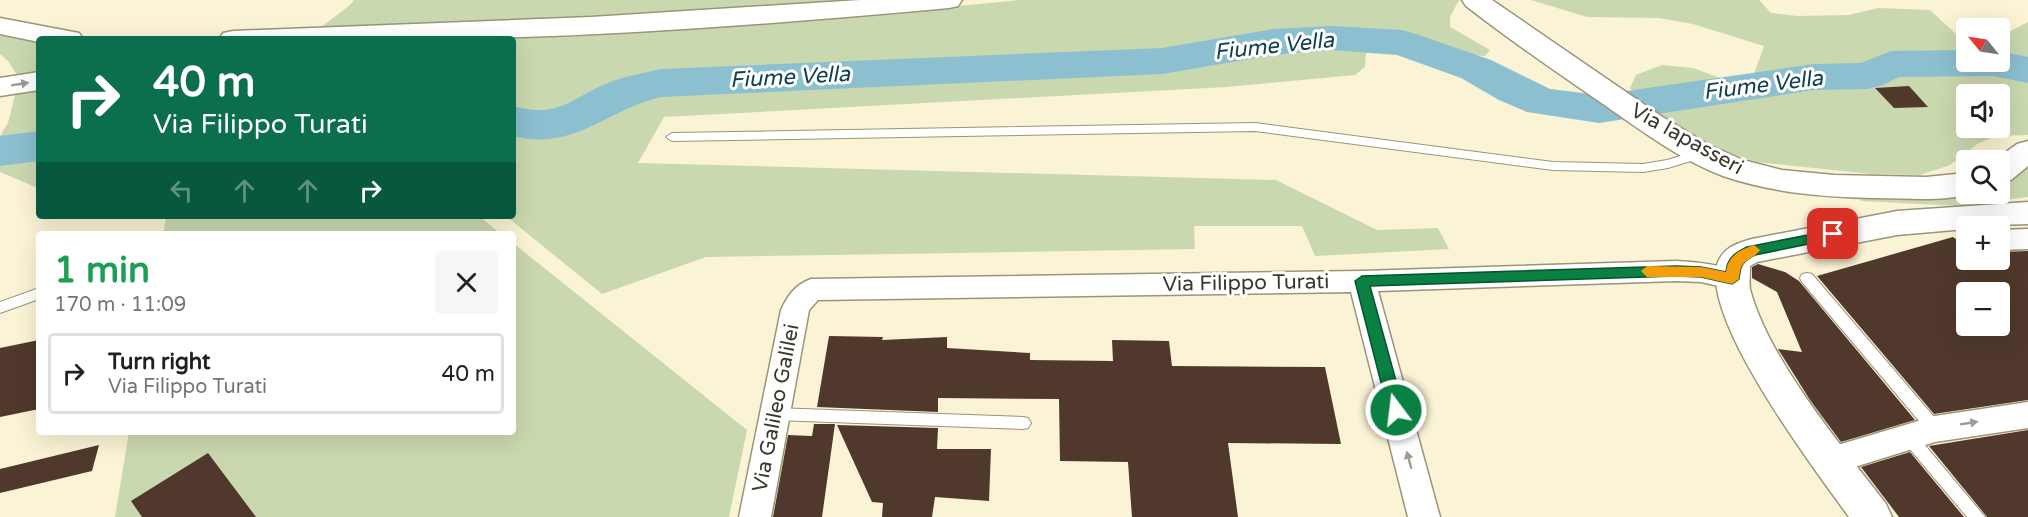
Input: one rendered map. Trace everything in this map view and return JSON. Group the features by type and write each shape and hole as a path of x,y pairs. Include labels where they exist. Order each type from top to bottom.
{"street":[{"path":"339,36 680,21 845,10 949,0"},
{"name":"Via Iapasseri","path":"1475,0 1540,50 1646,119 1703,153 1747,173 1775,179 1867,187 1956,185"},
{"path":"0,26 53,36"},
{"path":"0,87 36,81"},
{"path":"2010,164 2028,151"},
{"path":"1872,517 1778,384 1757,348 1743,318 1732,279 1733,266 1739,257 1769,246 1897,223 2028,213"},
{"path":"2010,240 2028,239"},
{"name":"Via Filippo Turati","path":"800,300 811,290 823,289 1362,281 1676,271 1701,272 1732,279"},
{"path":"1362,281 1424,517"},
{"name":"Via Galileo Galilei","path":"754,517 795,310 800,300"},
{"path":"1832,460 1922,433 2028,415"}],"lane":[{"path":"672,137 1256,127 1553,166 1643,168 1668,164 1703,153"},
{"path":"1807,278 1922,433 1977,517"},
{"path":"0,308 36,294"},
{"path":"774,414 1023,423"}],"green space":[{"path":"354,0 895,0 823,7 315,32"},
{"path":"1020,0 1459,0 1450,17 1450,27 1490,50 1485,56 1472,55 1426,42 1366,53 1365,67 1355,75 1226,87 664,117 638,163 1276,180 1377,230 1438,228 1449,249 1315,256 1302,226 1194,226 1195,249 706,257 602,294 510,219 516,219 516,36 417,36 906,11"},
{"path":"1531,0 1759,0 1771,13 1797,16 1849,15 1878,8 1930,10 1956,34 1956,72 2010,72 2010,31 2028,22 2028,135 2010,136 2010,84 1956,84 1956,138 1991,138 1969,150 1956,150 1956,160 1950,165 1920,175 1871,174 1756,162 1712,147 1660,120 1630,88 1636,75 1662,65 1693,68 1725,80 1754,74 1764,46 1693,24 1659,18 1587,17"},
{"path":"0,30 36,38 36,75 19,78 8,61 0,54"},
{"path":"36,88 35,187 0,172 0,136 8,123 16,91"},
{"path":"2028,166 2028,197 2010,199 2010,178"},
{"path":"1856,195 1937,199 1956,197 1956,204 1974,204 1959,206 1861,201"},
{"path":"166,219 483,219 497,231 164,231"},
{"path":"516,245 747,430 729,517 115,517 129,435 516,435"}],"building":[{"path":"1909,86 1928,107 1894,108 1875,88"},
{"path":"1953,237 1956,239 1956,270 2010,270 2010,252 2028,251 2028,400 1934,414 1817,276"},
{"path":"1758,264 1785,272 1799,281 1915,420 1841,442 1810,400 1778,349 1802,352 1777,292 1752,278 1752,267"},
{"path":"829,336 883,337 882,340 947,337 947,348 1030,353 1030,360 1113,361 1112,340 1169,341 1172,366 1325,367 1341,444 1228,443 1238,517 1132,517 1128,462 1060,461 1059,399 938,398 938,412 817,407"},
{"path":"36,341 36,410 0,417 0,348"},
{"path":"814,424 835,424 822,517 773,517 788,435 812,436"},
{"path":"837,425 938,428 937,449 991,449 989,501 935,497 932,517 882,517 883,503 872,502"},
{"path":"2028,430 2028,517 1987,517 1929,446"},
{"path":"99,445 92,471 0,493 0,469"},
{"path":"1910,452 1964,517 1899,517 1861,467"},
{"path":"208,453 256,517 142,517 131,501"}],"waterway":[{"name":"Fiume Vella","path":"516,122 543,126 556,124 582,115 625,92 661,83 1162,61 1273,42 1332,38 1402,43 1476,69 1542,102 1599,109 1814,77 1868,76 1891,64 1993,63 2028,70"},
{"name":"Fiume Vella","path":"0,151 36,146"}],"slow traffic":[{"path":"1647,271 1701,272 1732,279 1733,266 1739,257 1754,250"}],"route":[{"path":"1396,410 1362,281 1676,271 1701,272 1732,279 1733,266 1739,257 1752,250 1833,234"}]}
